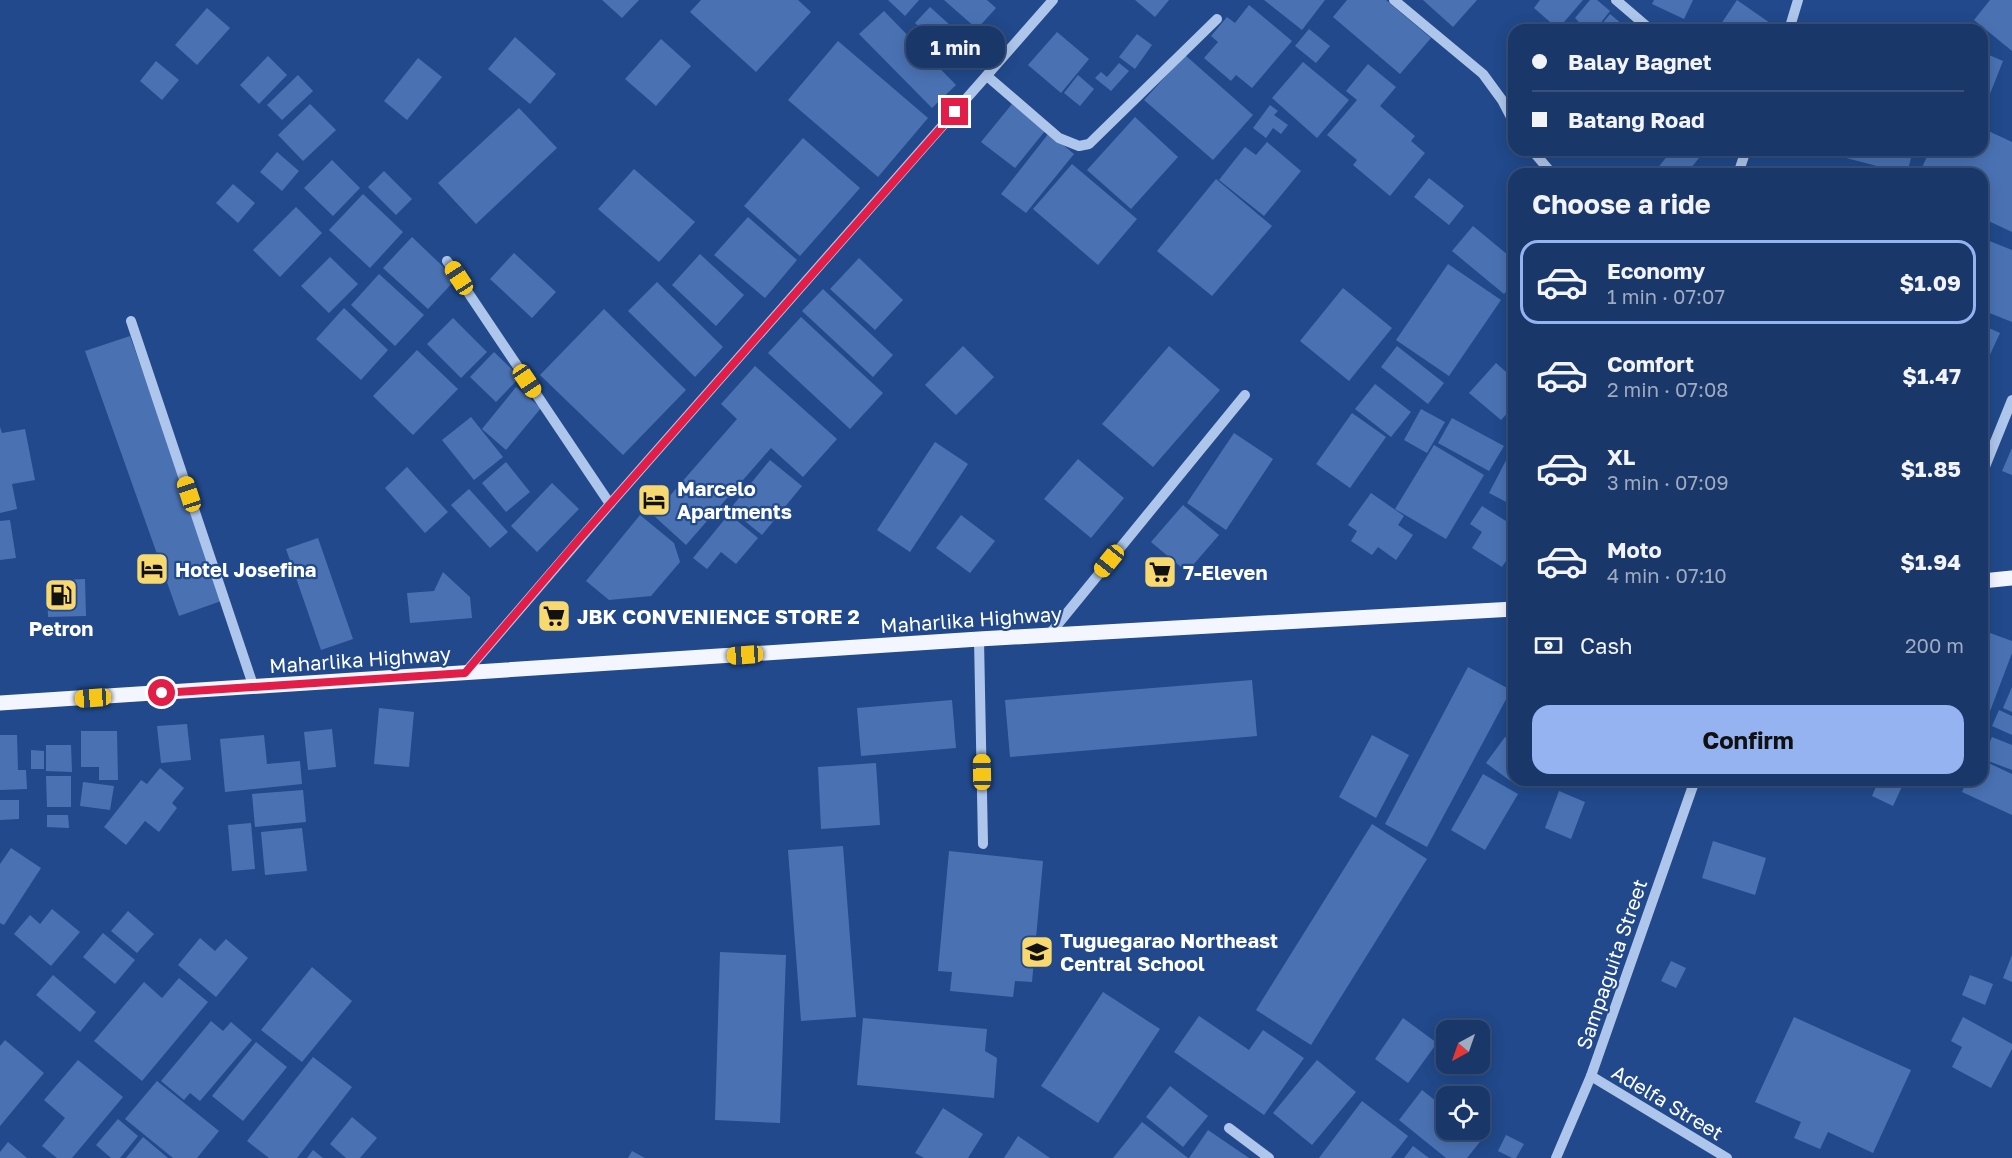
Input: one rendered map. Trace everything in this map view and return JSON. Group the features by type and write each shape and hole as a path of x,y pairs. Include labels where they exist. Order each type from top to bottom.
{"main road":[{"path":"1988,580 2012,578"},
{"name":"Maharlika Highway","path":"0,703 979,639 1508,609"}],"street":[{"path":"465,673 610,504 1053,0"},
{"path":"1394,0 1483,74 1508,112"},
{"path":"1616,0 1644,24"},
{"path":"1791,24 1798,0"},
{"path":"987,76 1059,138 1079,146 1089,144 1217,19"},
{"path":"1537,156 1547,168"},
{"path":"447,261 610,504"},
{"path":"131,321 254,688"},
{"path":"1049,635 1245,395"},
{"path":"1988,459 2012,400"},
{"path":"979,639 983,844"},
{"name":"Sampaguita Street","path":"1556,1158 1591,1076 1693,786"},
{"name":"Adelfa Street","path":"1591,1076 1727,1158"},
{"path":"1228,1128 1269,1158"}],"building":[{"path":"602,0 639,0 622,18"},
{"path":"701,0 798,0 811,12 756,72 690,12"},
{"path":"888,0 919,0 905,16"},
{"path":"944,0 987,0 996,8 977,29"},
{"path":"1135,0 1169,0 1155,17"},
{"path":"1264,0 1325,0 1302,30"},
{"path":"1347,0 1386,0 1431,38 1400,74 1333,17"},
{"path":"1423,0 1477,0 1453,27"},
{"path":"1540,0 1583,0 1562,24 1552,24 1534,8"},
{"path":"1590,0 1597,0 1610,11 1600,24 1579,24 1575,18"},
{"path":"1654,0 1693,0 1684,19 1652,4"},
{"path":"1737,0 1771,24 1721,24"},
{"path":"1990,0 2012,0 2012,51 1988,31 1988,24 1979,24 1974,20"},
{"path":"1249,5 1292,41 1252,88 1236,75 1231,81 1204,58 1218,42 1211,36 1227,17 1235,23"},
{"path":"930,7 982,54 967,69 915,23"},
{"path":"207,8 230,28 197,65 175,45"},
{"path":"884,11 956,85 932,108 859,34"},
{"path":"1610,14 1622,24 1602,24"},
{"path":"1309,29 1330,46 1316,63 1295,46"},
{"path":"1057,32 1089,59 1061,93 1028,65"},
{"path":"1137,34 1152,45 1135,69 1119,57"},
{"path":"515,37 556,74 530,104 488,69"},
{"path":"661,39 691,66 656,106 625,79"},
{"path":"838,41 928,118 878,177 788,100"},
{"path":"1185,55 1253,115 1213,160 1144,100"},
{"path":"1988,55 2003,61 1988,99"},
{"path":"268,56 287,75 259,104 240,85"},
{"path":"418,58 442,77 407,120 384,101"},
{"path":"156,61 179,80 162,100 140,81"},
{"path":"1303,62 1349,100 1317,138 1272,98"},
{"path":"1119,63 1129,71 1111,91 1095,78 1101,72 1107,77"},
{"path":"1368,64 1396,87 1380,106 1415,136 1411,141 1425,153 1390,196 1353,165 1357,160 1327,135 1357,100 1346,91"},
{"path":"298,75 313,91 282,120 267,105"},
{"path":"1078,75 1094,89 1080,106 1064,93"},
{"path":"310,104 336,130 303,161 278,135"},
{"path":"1012,104 1045,131 1015,168 981,142"},
{"path":"1270,105 1278,111 1274,115 1288,125 1281,134 1273,128 1266,138 1253,128"},
{"path":"519,108 557,148 476,224 438,183"},
{"path":"1135,117 1178,157 1131,209 1087,170"},
{"path":"1988,131 2012,142 2012,232 1988,221 1988,168 1922,168 1927,156 1988,156"},
{"path":"1049,133 1074,154 1026,213 1001,194"},
{"path":"803,138 860,188 800,256 744,206"},
{"path":"1267,142 1301,171 1264,216 1219,180 1245,147 1256,155"},
{"path":"277,152 299,171 282,191 260,172"},
{"path":"1667,156 1696,156 1699,158 1691,168 1658,168"},
{"path":"1839,156 1912,156 1908,168 1884,168"},
{"path":"332,160 360,188 333,216 304,188"},
{"path":"1072,164 1137,219 1098,265 1033,209"},
{"path":"634,169 695,222 659,262 598,209"},
{"path":"384,171 412,199 396,215 368,187"},
{"path":"1429,178 1464,206 1449,225 1414,197"},
{"path":"1216,179 1272,226 1212,296 1157,251"},
{"path":"233,184 255,203 238,223 216,203"},
{"path":"363,194 403,232 370,268 329,230"},
{"path":"296,207 322,233 280,277 253,250"},
{"path":"748,217 797,260 765,298 714,255"},
{"path":"1473,226 1508,255 1508,290 1504,294 1452,251"},
{"path":"412,237 456,279 428,309 383,268"},
{"path":"1988,240 2012,250 2012,322 1988,312"},
{"path":"514,253 556,292 532,318 490,279"},
{"path":"700,254 744,295 716,326 672,285"},
{"path":"330,257 358,284 329,313 301,286"},
{"path":"859,258 903,300 875,330 830,289"},
{"path":"1448,264 1501,300 1449,376 1396,340"},
{"path":"379,274 424,315 395,346 351,305"},
{"path":"657,282 723,347 695,377 628,311"},
{"path":"1343,288 1392,328 1349,381 1300,341"},
{"path":"823,289 893,355 873,377 802,311"},
{"path":"344,308 388,350 361,380 316,339"},
{"path":"604,309 686,390 623,455 540,375"},
{"path":"801,317 883,393 850,429 768,353"},
{"path":"453,318 487,352 461,378 427,344"},
{"path":"1988,328 2000,333 1988,359"},
{"path":"130,336 224,600 179,616 85,351"},
{"path":"963,346 994,377 956,415 925,385"},
{"path":"1169,346 1220,390 1153,467 1102,424"},
{"path":"1397,346 1444,383 1428,404 1381,367"},
{"path":"417,350 458,389 413,435 373,396"},
{"path":"494,352 520,377 496,402 470,377"},
{"path":"1496,363 1508,374 1508,412 1501,420 1469,393"},
{"path":"755,366 837,439 803,477 771,448 686,545 653,515 737,419 721,404"},
{"path":"1375,384 1411,412 1391,437 1355,409"},
{"path":"516,387 541,408 506,450 482,429"},
{"path":"1421,409 1445,422 1427,453 1404,440"},
{"path":"1352,413 1386,437 1350,488 1316,464"},
{"path":"471,417 503,457 474,480 442,440"},
{"path":"1452,418 1504,446 1489,471 1438,443"},
{"path":"0,427 2,433 25,429 35,480 12,484 17,509 0,513"},
{"path":"1234,433 1273,459 1226,530 1187,503"},
{"path":"935,442 968,464 910,552 877,530"},
{"path":"1434,445 1484,475 1446,539 1395,509"},
{"path":"2012,448 2012,475 2002,471"},
{"path":"1508,457 1508,503 1489,493"},
{"path":"1078,459 1124,498 1091,538 1044,499"},
{"path":"770,460 802,486 762,535 730,509"},
{"path":"506,462 530,492 506,512 482,483"},
{"path":"407,467 448,512 425,533 385,488"},
{"path":"552,483 579,509 537,552 511,526"},
{"path":"469,489 508,532 490,548 451,505"},
{"path":"1371,493 1404,516 1398,525 1413,535 1396,560 1378,547 1372,555 1351,541 1357,531 1348,525"},
{"path":"1183,505 1219,535 1187,572 1151,542"},
{"path":"1482,506 1508,522 1508,558 1502,567 1472,548 1482,532 1470,524"},
{"path":"729,514 758,538 736,564 721,552 707,569 693,558"},
{"path":"640,515 674,543 680,562 651,596 609,600 586,581"},
{"path":"961,515 995,541 970,573 936,548"},
{"path":"10,520 16,558 0,560 0,521"},
{"path":"318,538 353,639 321,650 286,549"},
{"path":"443,572 470,597 472,618 410,623 407,593 434,591"},
{"path":"85,579 86,616 48,617 47,581"},
{"path":"1988,632 2012,641 2012,653 1989,714"},
{"path":"1468,667 1508,688 1508,696 1427,847 1385,824"},
{"path":"1252,680 1257,736 1010,757 1005,700"},
{"path":"2012,687 2012,712 2003,708"},
{"path":"952,700 956,748 861,756 857,708"},
{"path":"379,708 414,712 409,767 374,764"},
{"path":"1999,710 2012,716 2012,735 1992,726"},
{"path":"187,724 191,760 161,763 157,726"},
{"path":"332,729 336,767 308,770 304,732"},
{"path":"81,731 117,731 118,780 99,780 99,767 81,767"},
{"path":"0,735 17,735 18,770 26,770 27,789 0,790"},
{"path":"264,735 267,764 300,761 302,784 225,792 220,739"},
{"path":"1372,735 1409,755 1376,818 1339,797"},
{"path":"1505,737 1508,739 1508,779 1486,763"},
{"path":"1992,737 2012,745 2012,770 1988,761 1988,747"},
{"path":"46,745 71,745 72,772 46,771"},
{"path":"31,750 44,751 44,769 31,769"},
{"path":"876,763 880,825 821,829 818,767"},
{"path":"1988,763 2012,774 2012,815 1962,792 1964,786 1988,786"},
{"path":"160,768 184,788 172,803 177,808 159,832 145,821 126,845 104,827 141,780 147,784"},
{"path":"1483,774 1518,794 1485,850 1451,830"},
{"path":"46,776 71,776 71,807 47,807"},
{"path":"83,782 114,786 110,810 80,806"},
{"path":"1876,786 1902,786 1893,806 1872,796"},
{"path":"303,790 306,822 255,827 252,794"},
{"path":"1559,791 1585,802 1571,839 1545,828"},
{"path":"0,800 19,800 19,819 0,820"},
{"path":"47,815 68,815 69,828 47,827"},
{"path":"251,823 255,869 232,871 228,825"},
{"path":"1372,824 1427,859 1311,1045 1256,1010"},
{"path":"302,828 307,871 265,875 261,832"},
{"path":"1713,841 1766,858 1755,895 1702,878"},
{"path":"843,846 856,1017 801,1021 788,850"},
{"path":"11,848 41,868 4,925 0,923 0,864"},
{"path":"949,851 1043,861 1032,982 1015,981 1013,997 950,991 952,972 938,971"},
{"path":"52,909 80,932 51,966 14,934 30,915 40,924"},
{"path":"128,911 154,934 137,953 111,931"},
{"path":"103,933 135,960 115,984 83,957"},
{"path":"200,938 215,951 226,939 248,958 216,997 178,965"},
{"path":"720,952 786,955 780,1123 715,1120"},
{"path":"2012,955 2012,982 2003,978"},
{"path":"1671,961 1686,968 1676,988 1661,981"},
{"path":"312,967 352,1001 302,1062 261,1030"},
{"path":"53,975 96,1012 80,1032 36,995"},
{"path":"1970,975 1993,984 1985,1005 1962,995"},
{"path":"179,978 208,1002 142,1081 94,1041 144,982 162,998"},
{"path":"1103,992 1160,1029 1098,1123 1041,1086"},
{"path":"1199,1016 1249,1050 1263,1030 1304,1058 1264,1115 1174,1052"},
{"path":"1794,1017 1911,1070 1873,1153 1828,1132 1820,1149 1794,1138 1801,1122 1755,1102"},
{"path":"1963,1017 2012,1044 2012,1049 1991,1088 1952,1067 1962,1047 1951,1041"},
{"path":"863,1018 987,1029 985,1051 997,1058 994,1098 857,1085"},
{"path":"1403,1018 1436,1042 1408,1083 1375,1059"},
{"path":"211,1021 223,1031 231,1022 252,1040 200,1101 190,1093 184,1100 161,1081"},
{"path":"5,1040 44,1073 0,1126 0,1046"},
{"path":"256,1042 287,1067 243,1121 212,1096"},
{"path":"313,1057 352,1087 297,1158 269,1158 247,1141"},
{"path":"78,1060 123,1097 72,1158 57,1158 42,1146 65,1118 44,1100"},
{"path":"1317,1060 1356,1092 1312,1145 1273,1113"},
{"path":"157,1081 219,1131 197,1158 173,1158 125,1119"},
{"path":"1170,1086 1208,1116 1183,1147 1146,1117"},
{"path":"1422,1090 1436,1101 1436,1140 1481,1140 1467,1158 1446,1158 1399,1120"},
{"path":"1362,1101 1408,1136 1391,1158 1319,1158"},
{"path":"943,1108 983,1134 968,1158 924,1158 915,1153"},
{"path":"352,1117 377,1138 360,1158 346,1158 330,1144"},
{"path":"118,1119 138,1136 120,1158 111,1158 96,1145"},
{"path":"1142,1122 1188,1158 1113,1158"},
{"path":"1208,1130 1249,1158 1189,1158"},
{"path":"1506,1135 1524,1144 1516,1158 1498,1151"},
{"path":"1018,1136 1050,1158 1004,1158"},
{"path":"143,1137 168,1158 126,1158"},
{"path":"8,1142 27,1158 0,1158 0,1152"},
{"path":"1413,1146 1429,1158 1404,1158"},
{"path":"313,1150 323,1158 307,1158"},
{"path":"632,1151 645,1158 628,1158"}],"place":[{"name":"Marcelo Apartments","path":"654,500"},
{"name":"Hotel Josefina","path":"152,569"},
{"name":"7-Eleven","path":"1160,572"},
{"name":"Petron","path":"61,595"},
{"name":"JBK CONVENIENCE STORE 2","path":"554,616"},
{"name":"Tuguegarao Northeast Central School","path":"1037,952"}],"route":[{"path":"162,693 465,673 581,537 955,112"}]}
